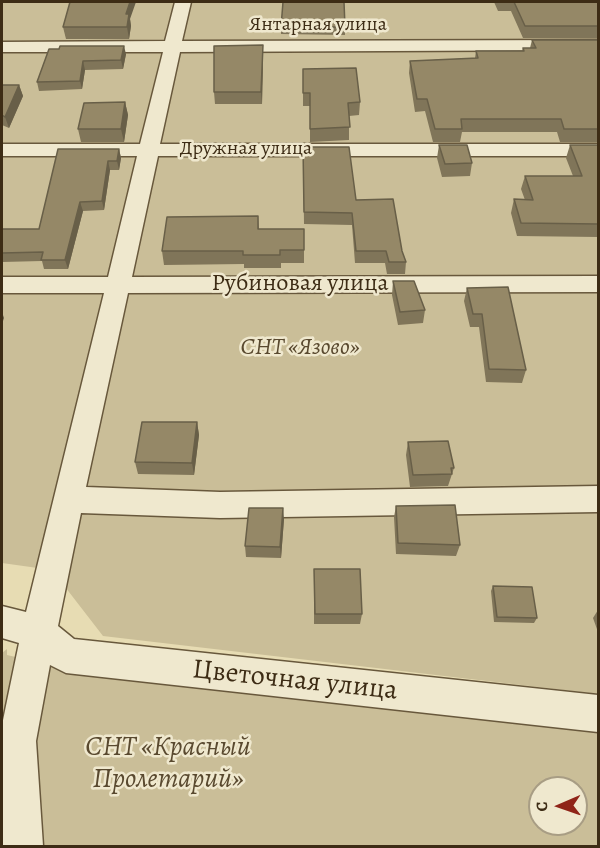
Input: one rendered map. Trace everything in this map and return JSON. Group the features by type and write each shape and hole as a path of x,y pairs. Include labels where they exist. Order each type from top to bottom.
{"street":[{"path":"22,846 18,741 39,632 183,2"},
{"name":"Янтарная улица","path":"2,47 598,45"},
{"name":"Дружная улица","path":"2,150 598,150"},
{"name":"Рубиновая улица","path":"2,285 598,284"},
{"path":"69,499 220,505 598,499"},
{"name":"Цветочная улица","path":"2,622 39,632 66,656 598,714"}],"green space":[{"name":"СНТ «Язово»","path":"2,2 598,2 598,694 103,636 52,570 2,563"},
{"name":"СНТ «Красный Пролетарий»","path":"7,649 7,655 89,674 598,727 598,846 2,846 2,653"}],"building":[{"path":"70,2 130,2 126,14 129,14 127,27 63,27"},
{"path":"283,2 344,2 345,27 281,27"},
{"path":"514,2 598,2 598,26 525,26"},
{"path":"532,40 598,40 598,129 564,129 561,119 461,119 462,129 435,129 427,99 417,99 410,61 478,58 476,51 524,51 523,48 536,48"},
{"path":"263,45 261,92 214,92 214,46"},
{"path":"60,46 124,46 121,60 83,61 80,81 37,82 49,49 59,49"},
{"path":"356,68 360,102 348,103 350,127 310,129 310,93 303,93 303,69"},
{"path":"2,85 19,85 5,117 2,115"},
{"path":"125,102 121,129 78,129 84,103"},
{"path":"439,145 467,145 472,163 445,164"},
{"path":"570,145 598,145 598,224 521,223 514,199 533,200 525,176 582,176"},
{"path":"303,147 349,147 356,200 393,199 406,262 389,262 386,251 356,251 352,213 304,212"},
{"path":"58,149 119,149 117,161 108,161 102,201 80,202 65,260 41,260 43,252 2,253 2,229 39,229"},
{"path":"258,216 258,229 304,229 304,250 280,250 280,255 243,255 243,251 162,251 167,217"},
{"path":"393,281 414,281 425,310 400,312"},
{"path":"508,287 526,370 489,369 482,314 473,314 467,288"},
{"path":"142,422 197,422 192,463 135,462"},
{"path":"448,441 454,468 451,468 452,474 413,475 408,442"},
{"path":"455,505 460,545 398,543 396,506"},
{"path":"249,508 283,508 280,547 245,546"},
{"path":"314,569 360,569 362,614 315,614"},
{"path":"493,586 532,587 537,618 497,617"}]}
